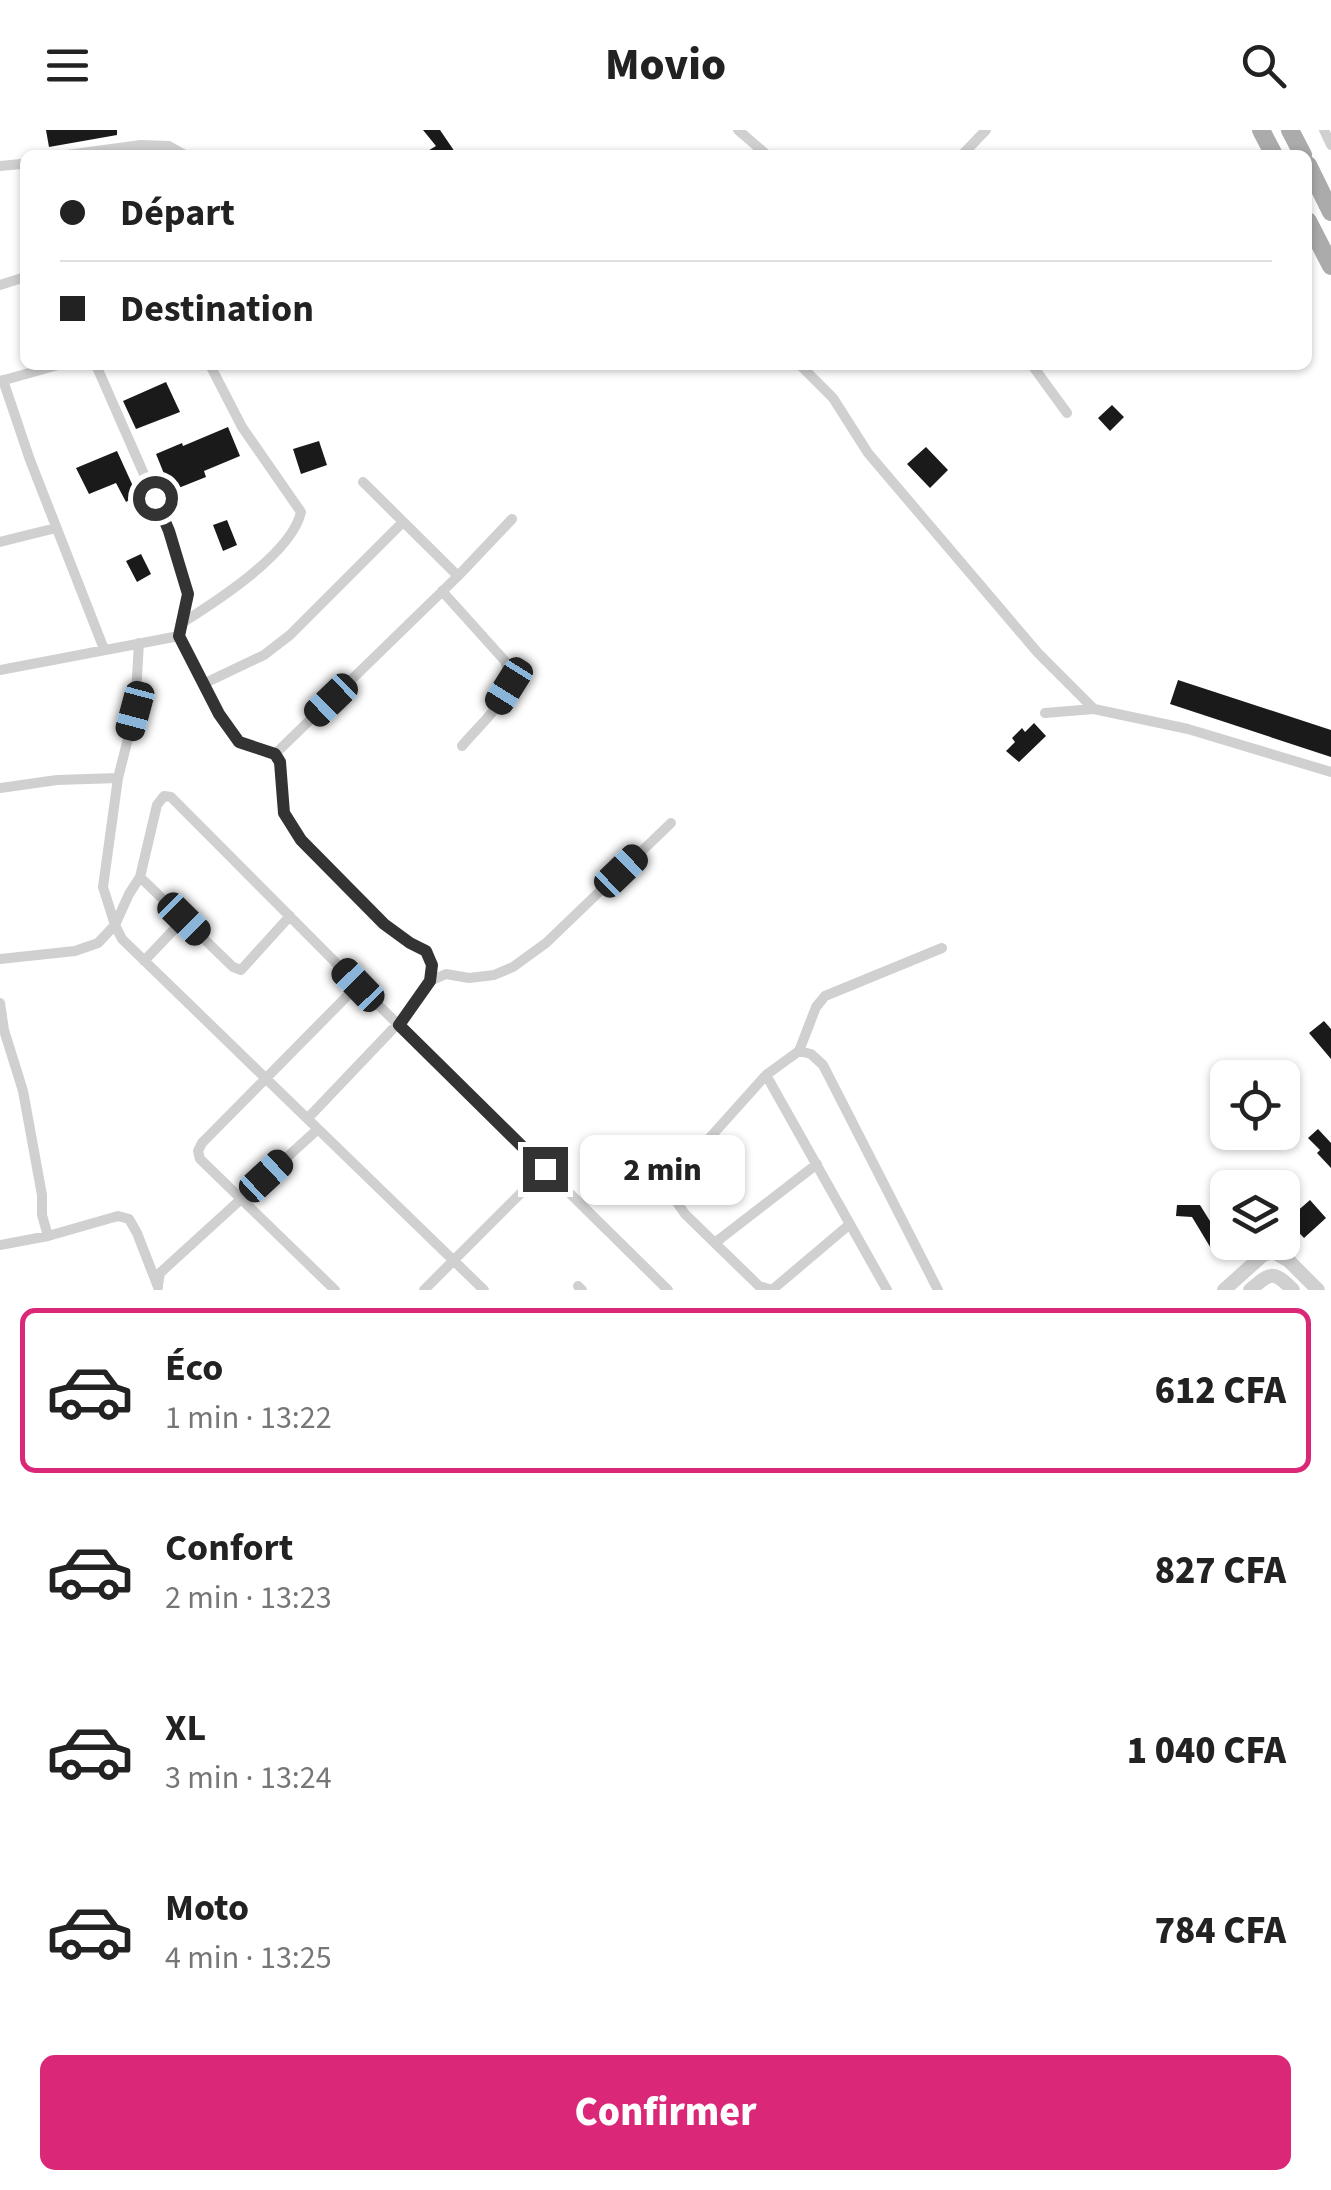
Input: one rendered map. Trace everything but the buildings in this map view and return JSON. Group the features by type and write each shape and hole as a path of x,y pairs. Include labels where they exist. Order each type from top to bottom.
{"main road":[{"path":"1312,173 1331,212"},
{"path":"1312,229 1331,266"}],"street":[{"path":"738,130 761,150"},
{"path":"967,150 986,130"},
{"path":"1324,130 1331,145"},
{"path":"101,150 141,144 176,150"},
{"path":"39,370 2,380 104,649"},
{"path":"98,370 169,531 188,594 179,636 219,714 239,742 275,754 280,762 284,813 301,840 384,924 426,951 432,965 430,981 399,1025 308,1118"},
{"path":"182,623 224,597 276,552 298,524 301,512 242,426 213,370"},
{"path":"805,370 833,398 868,454 1038,653 1094,709"},
{"path":"1036,370 1067,413"},
{"path":"364,482 458,576"},
{"path":"275,754 512,519"},
{"path":"203,684 264,655 290,635 404,522"},
{"path":"0,542 56,528"},
{"path":"442,591 505,662 509,673 509,686 495,708 462,746"},
{"path":"0,670 179,636"},
{"path":"140,643 135,711 118,778 104,887 114,925 122,939 484,1290"},
{"path":"1045,713 1094,709 1188,729 1331,772"},
{"path":"0,788 57,780 118,778"},
{"path":"0,959 74,951 98,943 114,925 140,877 157,805 164,796 170,798 668,1290"},
{"path":"430,981 446,974 469,978 513,968 546,944 671,823"},
{"path":"140,877 233,967 241,970 290,916"},
{"path":"144,960 184,919"},
{"path":"850,1224 772,1290 759,1286 686,1214 671,1194 670,1181 766,1074 799,1051 816,1006 826,996 942,948"},
{"path":"335,1290 241,1200 200,1158 198,1151 202,1142 358,985"},
{"path":"0,1002 4,1030 23,1091 48,1236"},
{"path":"799,1051 811,1054 823,1065 938,1290"},
{"path":"766,1074 887,1290"},
{"path":"160,1288 160,1273 318,1128"},
{"path":"716,1242 817,1164"},
{"path":"424,1290 545,1169"},
{"path":"0,1246 118,1216 130,1219 160,1288"},
{"path":"1224,1290 1263,1255 1274,1252 1318,1290"},
{"path":"1250,1290 1272,1274 1293,1290"}],"route":[{"path":"155,498 188,594 179,636 219,714 239,742 275,754 280,762 284,813 301,840 384,924 426,951 432,965 430,981 399,1025 545,1169"}]}
